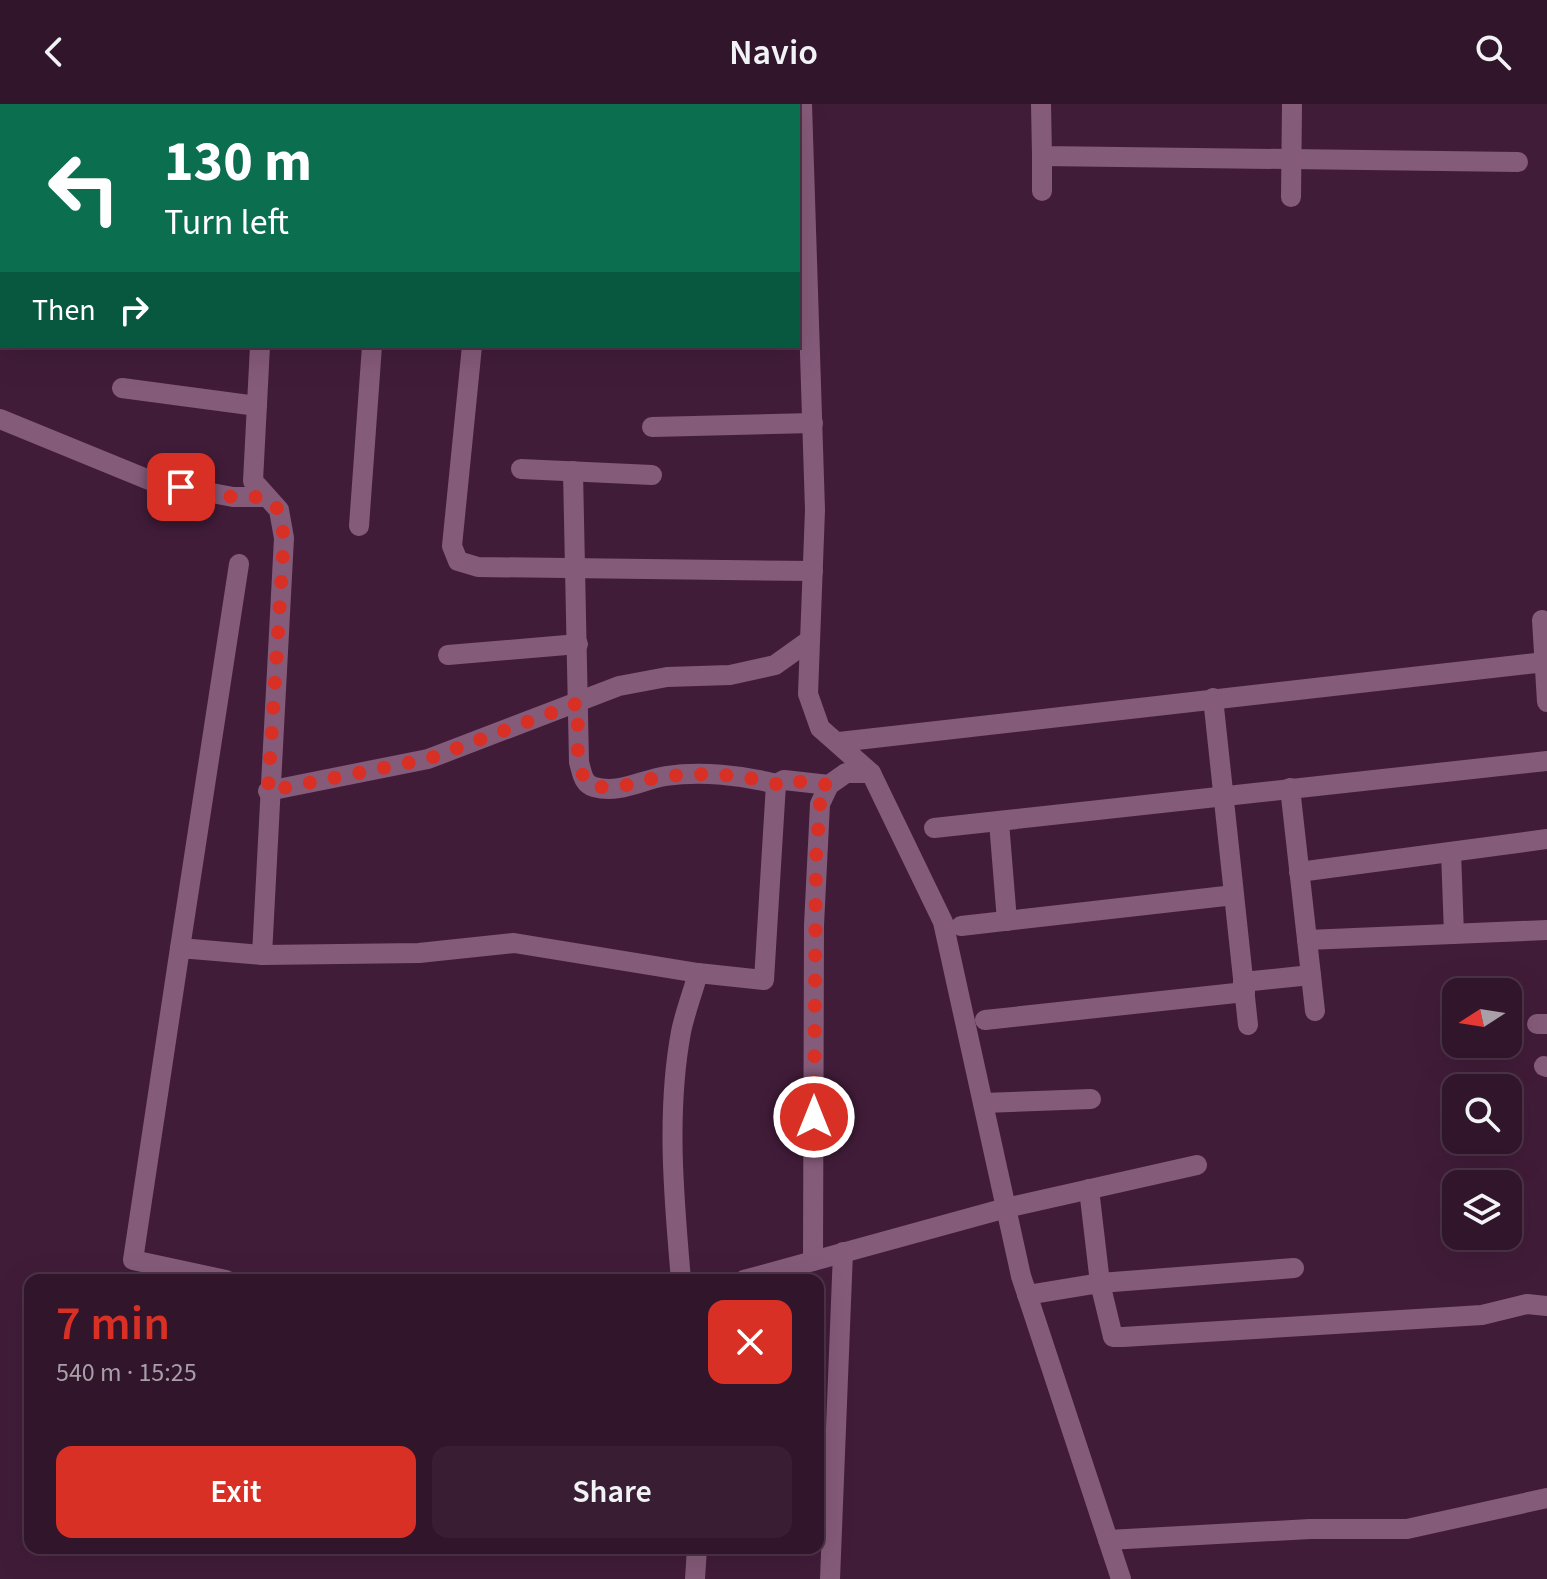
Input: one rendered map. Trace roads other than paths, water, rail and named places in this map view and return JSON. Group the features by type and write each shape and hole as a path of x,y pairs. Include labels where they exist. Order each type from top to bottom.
{"street":[{"path":"1041,104 1042,191"},
{"path":"1291,197 1292,104"},
{"path":"801,106 813,423 813,571 808,694 820,728 871,773 943,922 1027,1295 1121,1579"},
{"path":"1042,156 1518,162"},
{"path":"260,348 253,481 264,497 279,510 284,538 268,791 262,955"},
{"path":"359,526 372,348"},
{"path":"472,348 452,546 458,561 478,567 813,571"},
{"path":"122,388 257,406"},
{"path":"0,419 154,482 233,497 264,497"},
{"path":"652,427 813,423"},
{"path":"521,469 652,475"},
{"path":"573,471 579,762 583,778 590,786 626,788 669,776 712,775 776,784 784,780 829,785"},
{"path":"198,1274 133,1260 239,564"},
{"path":"1542,620 1547,702"},
{"path":"268,791 428,759 619,686 667,677 730,675 775,665 810,640"},
{"path":"448,655 578,644"},
{"path":"839,742 1545,662"},
{"path":"1213,698 1248,1025"},
{"path":"934,828 1547,761"},
{"path":"813,1261 815,885 820,804 829,785 846,773 871,773"},
{"path":"180,948 262,955 419,953 514,943 698,973 764,980 776,784"},
{"path":"1290,788 1315,1011"},
{"path":"999,822 1007,921"},
{"path":"1299,872 1547,839"},
{"path":"1451,852 1454,934"},
{"path":"961,926 1234,895"},
{"path":"1307,940 1547,930"},
{"path":"680,1274 674,1199 674,1119 681,1033 698,973"},
{"path":"985,1020 1244,987 1311,975"},
{"path":"983,1103 1091,1099"},
{"path":"766,1274 1006,1208 1197,1165"},
{"path":"1089,1189 1100,1283 1107,1323 1113,1337 1482,1315 1527,1304 1547,1306"},
{"path":"830,1579 843,1252"},
{"path":"1027,1295 1100,1283 1294,1268"},
{"path":"1108,1540 1310,1529 1407,1529 1547,1498"},
{"path":"695,1579 697,1554"}]}
